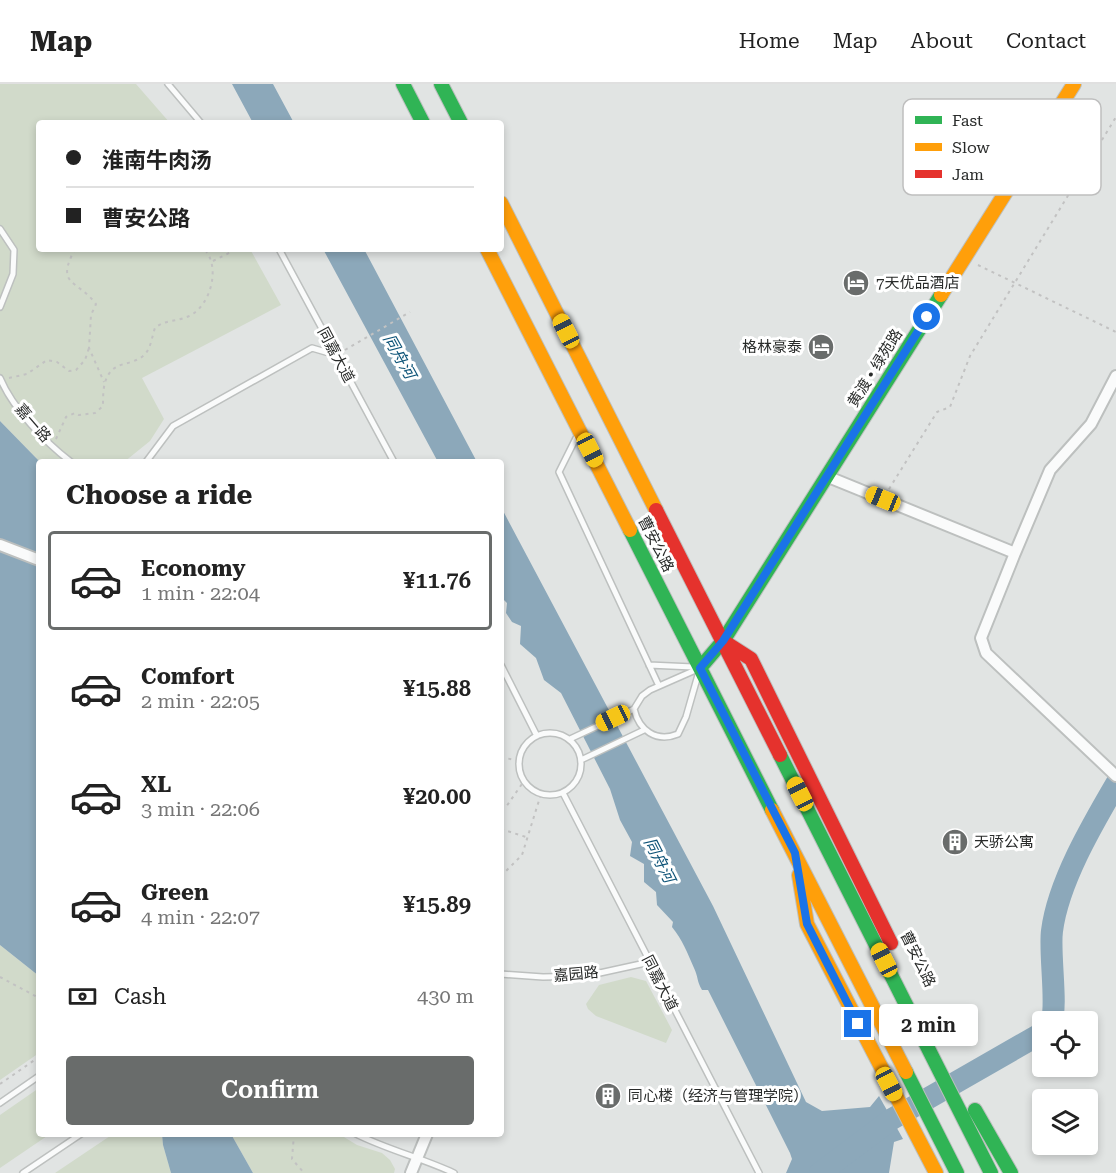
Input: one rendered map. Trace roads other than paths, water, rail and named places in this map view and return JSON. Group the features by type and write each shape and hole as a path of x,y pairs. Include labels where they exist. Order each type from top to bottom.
{"main road":[{"path":"403,84 421,120"},
{"path":"441,84 459,120"},
{"name":"黄渡 • 绿苑路","path":"1065,99 1074,84"},
{"name":"黄渡 • 绿苑路","path":"700,668 723,641 1004,195"},
{"name":"曹安公路","path":"504,209 723,641 969,1113 992,1173"},
{"name":"曹安公路","path":"489,252 957,1173"},
{"name":"曹安公路","path":"795,853 807,924 936,1173"},
{"name":"曹安公路","path":"969,1113 1011,1173"}],"street":[{"path":"1116,376 1090,424 1050,470 981,638 986,653 1116,777"},
{"path":"826,476 1015,553"},
{"path":"0,545 36,559"},
{"path":"411,1173 425,1137"}],"lane":[{"path":"168,84 198,120"},
{"path":"0,229 14,250 13,274 0,307"},
{"name":"同嘉大道","path":"281,252 392,459"},
{"path":"148,459 173,426 312,348 336,355"},
{"name":"嘉一路","path":"0,380 17,406 68,459"},
{"path":"579,430 559,472 659,686"},
{"path":"650,665 700,668"},
{"path":"570,739 634,709 642,696 700,668"},
{"path":"634,709 637,722 644,730 660,738 678,734 686,717 700,668"},
{"path":"504,671 537,736"},
{"path":"581,760 644,730"},
{"path":"555,734 570,739 581,760 578,780 562,793 541,794 524,782 519,761 528,742 537,736 555,734"},
{"name":"同嘉大道","path":"562,793 759,1173"},
{"name":"嘉园路","path":"504,974 586,976 650,962"},
{"path":"0,1103 36,1078"},
{"path":"23,1173 77,1137"},
{"path":"362,1137 380,1146 454,1173"}],"water":[{"path":"232,84 273,84 292,120 251,120"},
{"name":"同舟河","path":"325,252 366,252 475,459 436,459"},
{"path":"0,421 37,459 36,974 0,945"},
{"name":"同舟河","path":"504,513 713,906 806,1102 822,1111 870,1107 879,1096 903,1139 894,1142 889,1173 786,1173 792,1159 790,1153 708,990 702,990 700,987 687,952 672,927 673,922 657,905 656,892 644,882 644,864 630,856 632,842 620,820 610,789 561,693 544,680 536,658 520,644 521,626 512,622 506,613 507,603 504,600"},
{"path":"162,1137 233,1137 253,1173 171,1173"}],"waterway":[{"path":"1053,1011 1051,941 1055,913 1077,855 1116,784"},
{"path":"820,1173 892,1119 1032,1039"}],"place":[{"name":"7天优品酒店","path":"856,283"},
{"name":"格林豪泰","path":"821,347"},
{"name":"天骄公寓","path":"955,842"},
{"name":"同心楼（经济与管理学院）","path":"608,1096"}]}
